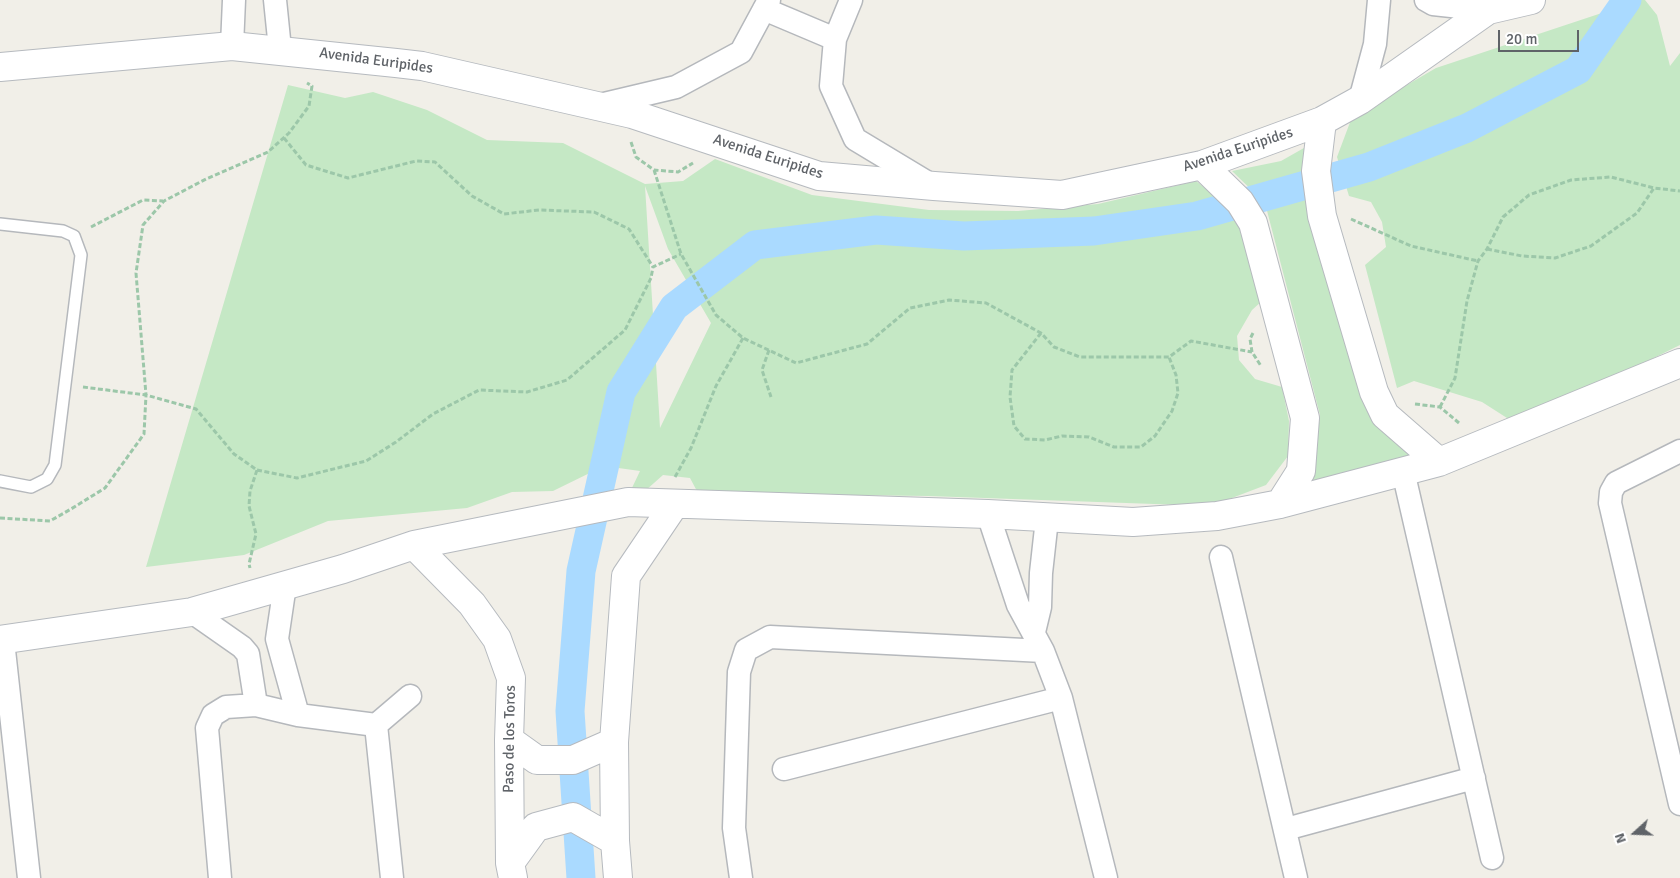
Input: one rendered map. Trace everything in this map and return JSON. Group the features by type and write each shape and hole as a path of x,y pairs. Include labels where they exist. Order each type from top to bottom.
{"street":[{"path":"232,46 234,0"},
{"path":"275,0 280,49"},
{"path":"851,0 836,39 831,86 854,139 934,186"},
{"path":"1426,0 1433,4 1493,5"},
{"name":"Avenida Euripides","path":"2,68 232,46 280,49 422,66 600,105 688,131 819,176 1062,195 1202,165 1322,121 1360,100 1493,5 1531,0"},
{"path":"1360,100 1375,44 1381,1"},
{"path":"600,105 676,87 741,52 767,4 836,39"},
{"path":"1322,121 1316,171 1322,214 1374,392 1385,416 1439,462"},
{"path":"1202,165 1246,212 1305,418 1301,471 1280,504"},
{"path":"29,878 2,640 192,612 257,594 414,544 628,502 988,514 1047,519 1133,522 1217,516 1280,504 1439,462 1679,367"},
{"path":"1680,451 1616,483 1611,492 1610,503 1680,804"},
{"path":"1403,471 1492,858"},
{"path":"618,878 615,841 614,742 626,576 667,504"},
{"path":"988,514 1018,606 1039,641 1061,698 1106,878"},
{"path":"1039,641 1041,573 1047,519"},
{"name":"Paso de los Toros","path":"414,544 472,604 498,639 511,678 509,740 512,870"},
{"path":"1221,557 1296,878"},
{"path":"285,585 277,639 298,716"},
{"path":"192,612 242,647 248,654 256,705"},
{"path":"741,878 734,828 740,672 746,650 770,637 1039,641"},
{"path":"220,878 208,728 214,715 226,707 256,705 298,716 376,725 410,696"},
{"path":"784,769 1061,698"},
{"path":"376,725 392,878"},
{"path":"509,740 537,760 573,760 614,742"},
{"path":"1286,829 1474,778"},
{"path":"512,870 536,827 573,817 615,841"}],"lane":[{"path":"0,481 31,487 47,479 55,465 81,255 74,236 63,231 5,224"}],"path":[{"path":"0,518 50,521 105,488 144,434 146,395 136,273 142,225 164,201 206,179 268,152 284,138 309,106 312,86 304,82"},
{"path":"65,385 146,395 196,409 234,454 257,470 296,478 366,461 396,442 433,414 479,390 527,392 567,380 625,330 651,278 653,267 629,229 594,212 540,210 504,214 472,196 435,162 416,161 348,178 306,165 284,138"},
{"path":"654,170 681,254 716,315 743,338 796,363 866,344 910,308 949,300 986,304 1041,333 1054,347 1080,357 1169,358 1191,341 1252,352"},
{"path":"1440,407 1455,378 1467,302 1478,261 1487,249 1503,218 1529,195 1572,180 1611,177 1654,188 1680,191"},
{"path":"1487,249 1522,256 1555,258 1591,246 1638,213 1654,188"},
{"path":"74,236 143,200 164,201"},
{"path":"1380,232 1411,246 1478,261"},
{"path":"653,267 681,254"},
{"path":"1041,333 1012,370 1010,397 1014,426 1025,439 1044,440 1062,436 1089,437 1114,446 1141,447 1154,436 1172,411 1178,393 1176,375 1169,358"},
{"path":"667,504 716,386 743,338"},
{"path":"769,350 762,370 771,397"},
{"path":"1385,416 1402,404 1423,403 1440,407 1463,428 1468,452"},
{"path":"257,470 250,491 249,506 256,534 249,564 257,594"}],"green space":[{"path":"1645,0 1657,15 1670,66 1680,53 1680,345 1518,425 1482,402 1414,381 1397,388 1365,265 1386,247 1382,222 1371,202 1349,196 1337,157 1352,117 1436,68"},
{"path":"288,85 345,98 373,92 427,110 487,140 563,143 645,184 683,181 715,159 812,195 929,210 1018,211 1098,204 1196,181 1238,214 1262,301 1252,310 1237,336 1239,360 1255,379 1282,387 1289,421 1288,456 1266,485 1211,506 928,496 698,493 690,478 663,475 645,491 631,490 640,471 604,466 553,491 512,492 467,508 328,521 244,555 146,567","holes":["645,186 668,249 711,323 660,428"]},
{"path":"1311,144 1377,412 1414,454 1312,483 1320,415 1265,203 1232,171 1281,161"}],"waterway":[{"path":"581,878 570,711 581,571 621,392 674,307 755,245 876,230 964,236 1094,231 1197,216 1369,167 1467,128 1578,70 1627,0"}]}
